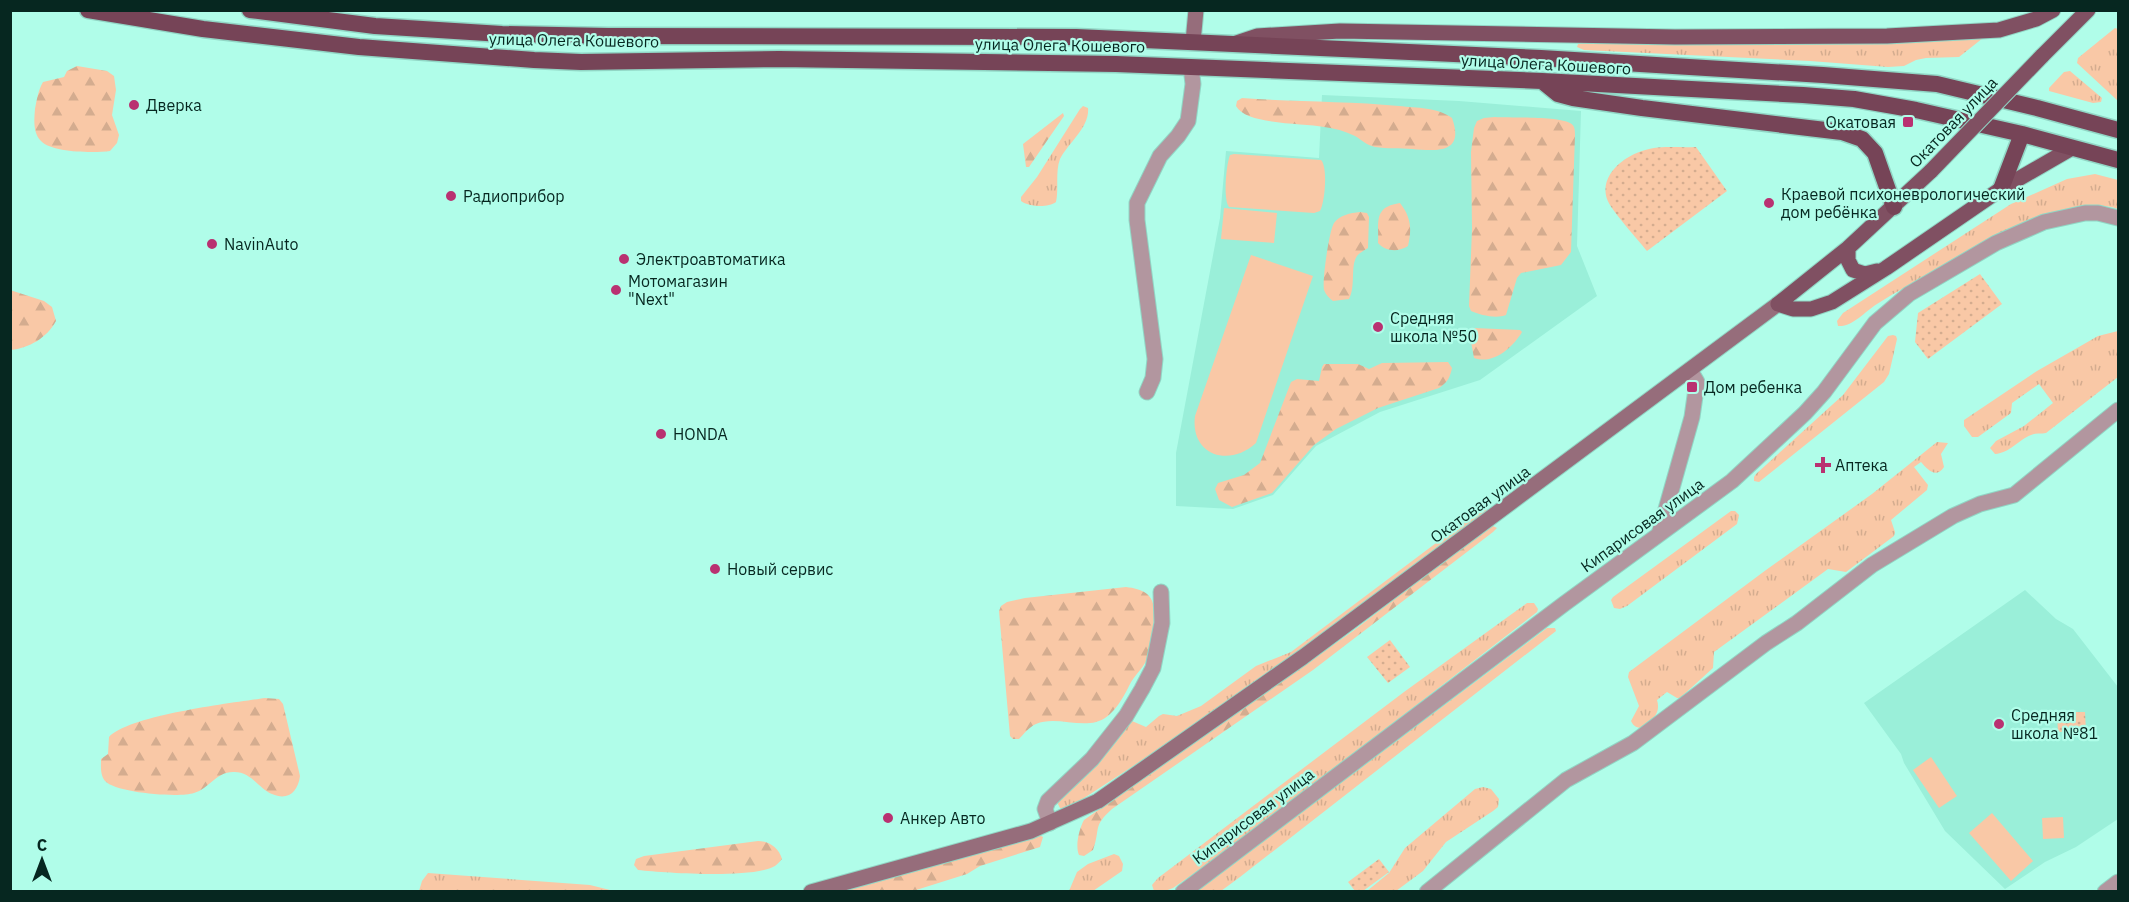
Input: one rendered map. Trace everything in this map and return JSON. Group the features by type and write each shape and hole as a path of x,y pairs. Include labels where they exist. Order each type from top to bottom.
{"highway":[{"name":"улица Олега Кошевого","path":"88,10 203,29 359,47 580,62 779,59 945,60 1542,81 1803,95 1854,99 1916,110 2022,134 2118,160"},
{"name":"улица Олега Кошевого","path":"250,10 375,26 502,34 1076,37 1541,58 1937,84 2118,130"},
{"path":"1542,81 1558,94 1573,98 1821,128 1862,139 1875,153 1894,207"},
{"path":"2001,189 2022,134"}],"main road":[{"path":"1193,42 1196,10"},
{"path":"1234,44 1257,36 1340,31 1675,37 1887,36 1999,30 2036,19 2053,10"},
{"name":"Окатовая улица","path":"811,891 1031,831 1098,801 1271,680 1778,304 1848,248 1894,207 2088,10"},
{"path":"1778,304 1793,309 1811,309 1832,302 2001,189 2072,148"},
{"path":"1848,248 1848,260 1851,268 1856,272 1865,274 1886,268"}],"street":[{"path":"1147,392 1153,378 1155,359 1137,220 1137,203 1160,156 1188,121 1193,84 1191,67"},
{"name":"Кипарисовая улица","path":"1183,891 1556,609 1732,481 1824,392 1875,323 1909,294 1996,243 2044,222 2085,213 2098,213 2118,218"},
{"path":"1659,534 1692,417 1697,382 1690,370"},
{"path":"1427,891 1566,780 1633,743 1872,565 1953,516 1980,504 2014,495 2118,410"},
{"path":"1050,823 1046,808 1048,801 1092,759 1126,716 1151,672 1162,623 1161,592"},
{"path":"2105,891 2118,882"}],"shaded area":[{"name":"Средняя школа №50","path":"1322,95 1459,101 1581,111 1577,246 1597,296 1480,380 1380,412 1316,446 1273,495 1233,509 1176,506 1176,453 1220,218 1226,151 1319,158"},
{"name":"Средняя школа №81","path":"2025,590 2056,619 2073,629 2118,687 2118,819 2076,847 2045,862 2005,889 1945,831 1904,763 1901,754 1864,703"}],"green space":[{"path":"2115,28 2118,29 2118,101 2077,63 2078,58"},
{"path":"1983,38 1959,57 1926,58 1904,66 1888,67 1584,50 1577,47 1578,44 1584,43"},
{"path":"77,66 107,71 114,76 116,90 112,115 119,135 117,143 110,151 84,152 54,148 41,141 35,130 35,109 43,82 64,77 67,71"},
{"path":"2070,71 2102,98 2101,102 2093,103 2049,91 2049,88 2064,72"},
{"path":"1242,98 1379,104 1433,110 1452,118 1455,138 1452,144 1439,150 1375,147 1336,129 1251,117 1236,106 1237,101"},
{"path":"1083,106 1088,108 1086,122 1060,159 1056,202 1038,206 1021,201 1021,197 1037,177"},
{"path":"1063,113 1064,116 1029,167 1026,167 1023,144"},
{"path":"1495,117 1545,118 1564,121 1573,125 1575,133 1571,252 1561,265 1521,273 1517,278 1506,315 1498,317 1471,311 1469,306 1472,229 1471,152 1474,128 1477,121"},
{"path":"1659,147 1696,147 1727,191 1647,251 1609,204 1605,189 1607,180 1618,164 1636,153"},
{"path":"1230,155 1321,160 1325,185 1320,211 1314,213 1229,207 1226,197 1226,174"},
{"path":"2095,174 2118,180 2118,209 2098,205 2075,207 2026,222 1900,290 1854,322 1838,326 1837,321 1843,313 2011,204 2067,179"},
{"path":"1400,203 1410,223 1408,246 1397,250 1389,249 1378,243 1379,217 1385,208"},
{"path":"1224,208 1277,213 1274,243 1221,239"},
{"path":"1360,212 1367,213 1369,217 1368,248 1355,260 1349,299 1333,301 1324,290 1326,256 1332,228 1336,220 1342,216"},
{"path":"1251,255 1313,276 1256,443 1245,451 1224,456 1214,454 1199,440 1195,429 1195,416"},
{"path":"1980,274 2002,304 1928,359 1915,342 1918,313"},
{"path":"10,290 44,301 52,307 56,321 37,341 11,350"},
{"path":"1474,328 1520,330 1522,332 1508,349 1496,357 1481,360 1474,358 1469,331"},
{"path":"2118,331 2118,377 2046,433 2031,435 2000,453 1995,454 1990,448 1996,441 2024,426 2053,403 2039,384 2012,403 2011,413 1978,437 1972,437 1964,426 1964,420 2037,371 2098,336"},
{"path":"1893,335 1897,339 1889,374 1884,382 1759,482 1754,481 1756,474 1843,395 1888,336"},
{"path":"1448,362 1452,368 1448,379 1442,386 1378,408 1336,429 1314,445 1272,493 1232,507 1219,500 1215,489 1218,483 1244,475 1260,463 1291,382 1297,379 1319,381 1324,364 1358,364 1369,369 1382,363"},
{"path":"1937,442 1948,443 1941,454 1944,467 1935,473 1921,462 1914,467 1928,485 1927,490 1891,520 1894,536 1846,572 1828,569 1714,652 1713,668 1680,698 1667,692 1657,700 1657,712 1643,728 1633,725 1631,721 1639,706 1628,677 1629,672 1872,494"},
{"path":"1484,507 1487,510 1438,549 1288,660 1081,800 1060,808 1057,802 1129,722 1132,721 1146,727 1163,714 1177,716 1201,706 1256,666 1291,652"},
{"path":"1731,511 1739,515 1737,524 1627,606 1620,609 1614,608 1611,600 1613,597"},
{"path":"1491,525 1497,528 1313,670 1112,809 1099,824 1093,850 1084,856 1079,855 1078,838 1084,820 1353,631"},
{"path":"1126,587 1143,591 1150,597 1154,607 1153,629 1147,659 1116,708 1107,717 1096,722 1050,721 1036,724 1019,739 1013,739 1010,736 999,611 1001,606 1007,602 1025,598"},
{"path":"1527,603 1534,603 1538,609 1537,612 1278,812 1199,870 1173,888 1154,891 1152,885 1158,878 1404,692"},
{"path":"1547,628 1555,628 1556,631 1240,877 1221,891 1197,891"},
{"path":"1390,640 1410,667 1388,683 1367,657"},
{"path":"265,698 279,699 283,704 300,776 297,787 287,796 272,794 250,777 239,772 222,775 194,793 175,795 121,789 103,779 101,759 108,754 109,737 120,729 182,711"},
{"path":"2057,712 2085,712 2086,731 2058,732"},
{"path":"1931,757 1957,796 1939,808 1913,770"},
{"path":"1483,787 1491,789 1499,799 1498,807 1446,842 1423,871 1396,891 1367,891 1389,873 1405,848 1475,789"},
{"path":"1992,813 2033,861 2011,881 1969,833"},
{"path":"2063,817 2064,838 2043,839 2042,818"},
{"path":"1039,835 1043,837 1040,847 913,891 841,892"},
{"path":"758,841 770,844 779,852 782,859 775,866 748,873 709,874 638,870 634,865 636,859 644,856"},
{"path":"1114,854 1119,856 1123,864 1122,871 1093,891 1069,891 1077,872 1088,864"},
{"path":"1379,859 1389,872 1363,891 1355,891 1348,882"},
{"path":"428,873 590,885 614,891 419,891"}],"place":[{"name":"Дверка","path":"134,105"},
{"name":"Окатовая","path":"1908,122"},
{"name":"Радиоприбор","path":"451,196"},
{"name":"Краевой психоневрологический дом ребёнка","path":"1769,203"},
{"name":"NavinAuto","path":"212,244"},
{"name":"Электроавтоматика","path":"624,259"},
{"name":"Мотомагазин \"Next\"","path":"616,290"},
{"name":"Средняя школа №50","path":"1378,327"},
{"name":"Дом ребенка","path":"1692,387"},
{"name":"HONDA","path":"661,434"},
{"name":"Аптека","path":"1823,465"},
{"name":"Новый сервис","path":"715,569"},
{"name":"Средняя школа №81","path":"1999,724"},
{"name":"Анкер Авто","path":"888,818"}]}
